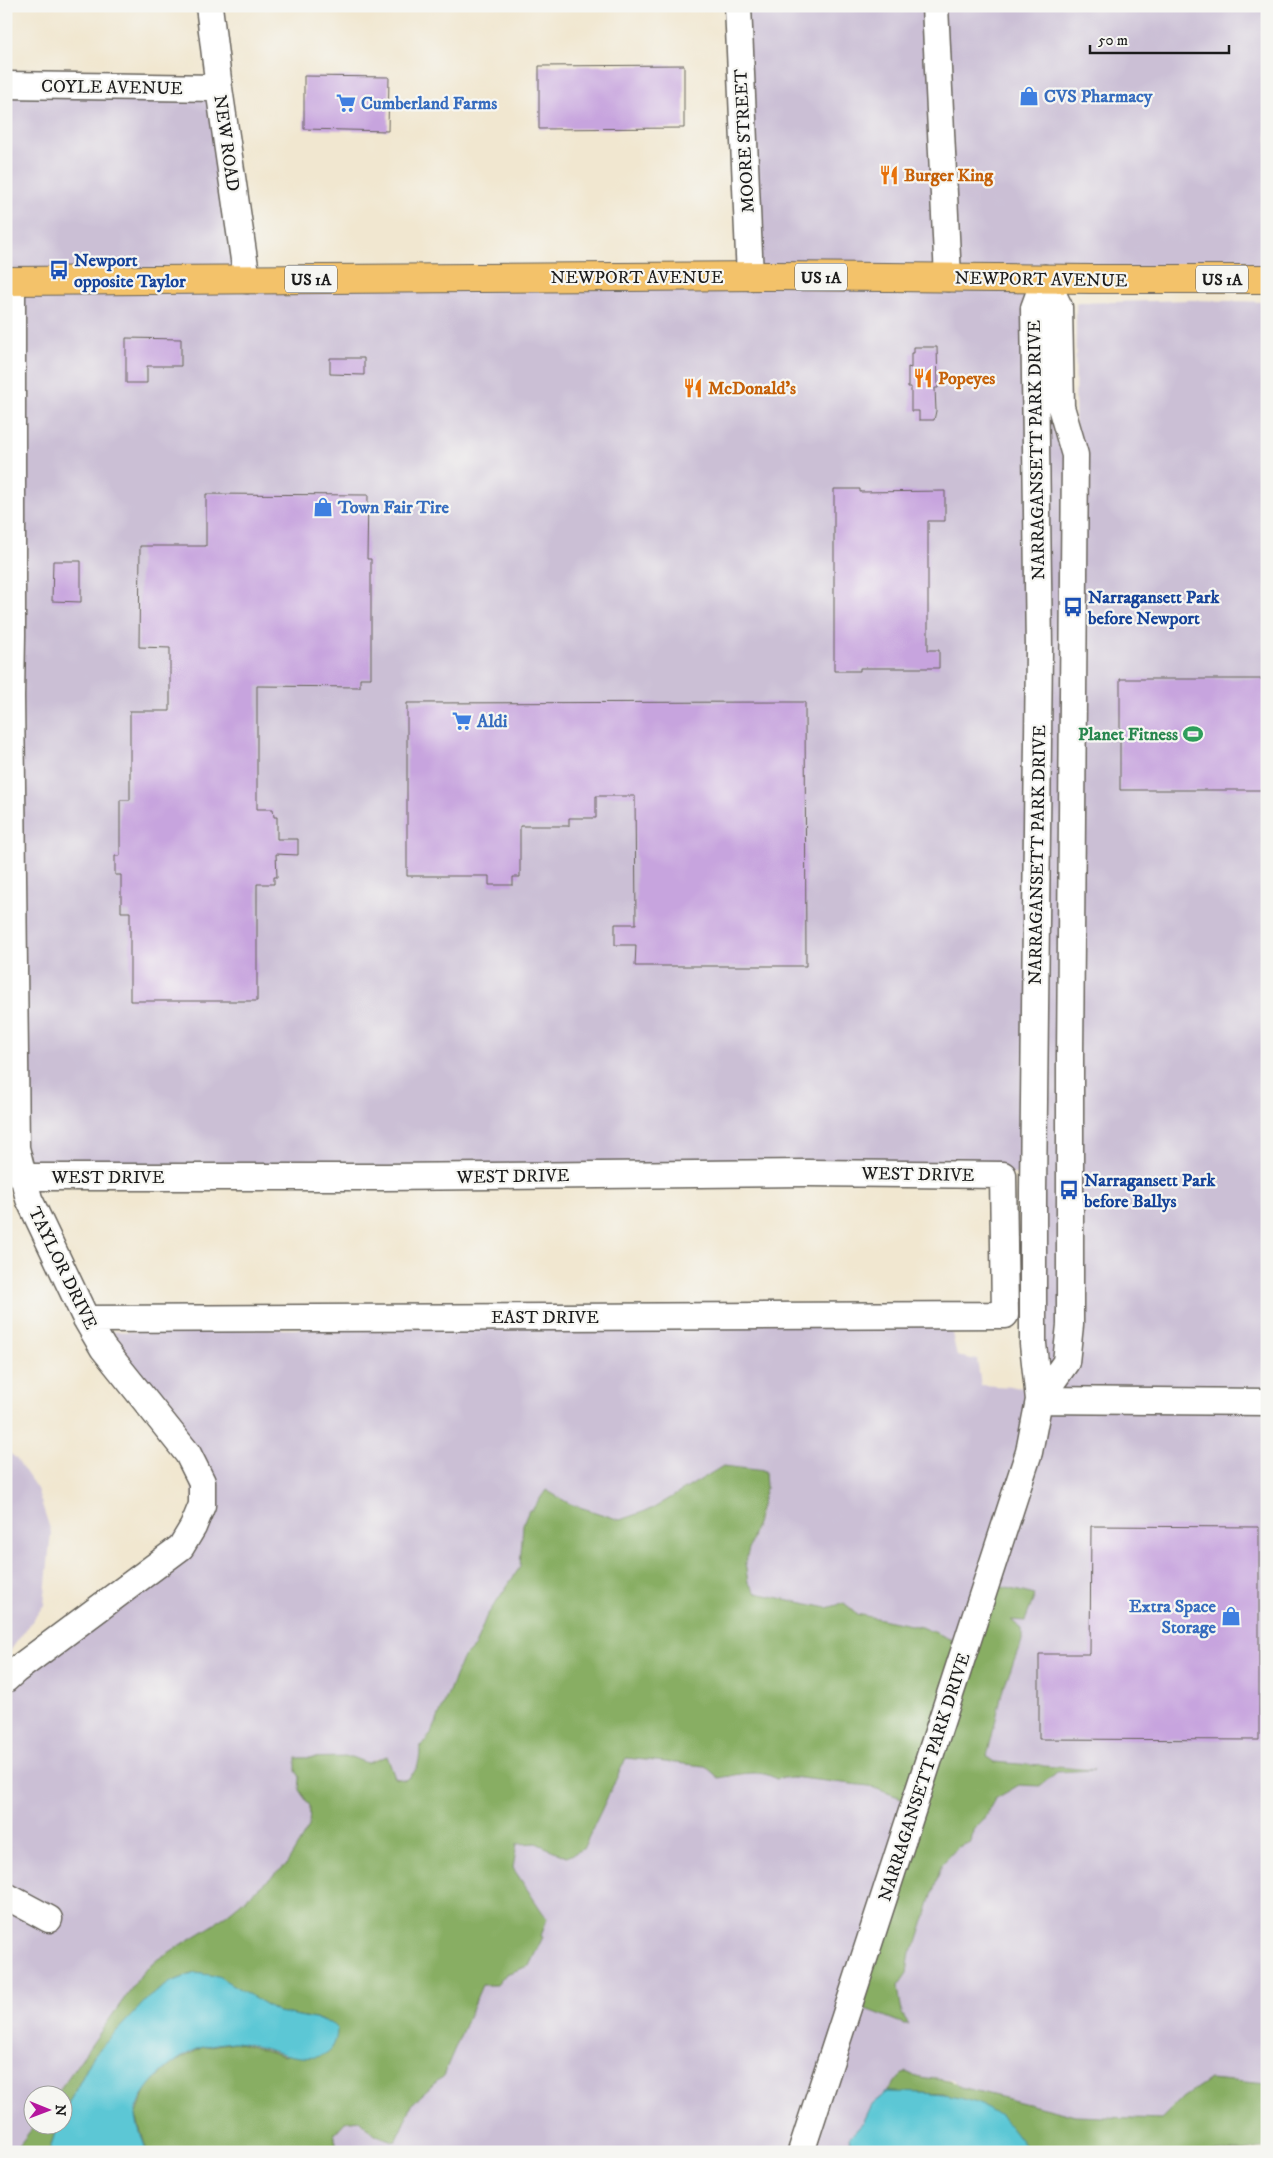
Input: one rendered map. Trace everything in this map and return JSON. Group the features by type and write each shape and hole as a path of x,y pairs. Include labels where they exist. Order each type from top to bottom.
{"main road":[{"name":"NEWPORT AVENUE","path":"9,281 92,279 750,277 1267,279"}],"street":[{"name":"NEW ROAD","path":"209,6 247,280"},
{"name":"MOORE STREET","path":"738,6 750,277"},
{"path":"935,6 948,278"},
{"name":"COYLE AVENUE","path":"6,85 219,88"},
{"name":"NARRAGANSETT PARK DRIVE","path":"801,2152 1029,1452 1040,1400 1033,1344 1039,657 1034,308 1045,278"},
{"name":"NARRAGANSETT PARK DRIVE","path":"1040,1400 1066,1362 1070,1325 1070,1048 1076,455 1060,408 1059,307 1045,278"},
{"name":"TAYLOR DRIVE","path":"6,1680 16,1670 181,1547 193,1527 202,1505 202,1482 188,1454 103,1348 86,1319 39,1222 22,1177 16,1148 10,696 12,635 9,281"},
{"name":"WEST DRIVE","path":"22,1177 394,1177 807,1173 1003,1175 1004,1315"},
{"name":"EAST DRIVE","path":"86,1319 1004,1315"},
{"path":"1040,1400 1267,1402"},
{"path":"6,1896 49,1919"}],"shaded area":[{"path":"734,6 1267,6 1267,280 1059,281 1075,452 1076,303 1192,300 1267,302 1267,2084 1210,2079 1182,2098 1162,2119 1075,2116 961,2087 953,2080 900,2076 887,2092 872,2104 864,2121 849,2137 852,2152 338,2152 334,2134 345,2122 359,2120 374,2134 395,2142 413,2103 443,2076 482,1985 497,1985 506,1974 529,1966 547,1919 513,1868 517,1844 536,1843 567,1857 583,1849 626,1758 705,1766 719,1778 753,1773 768,1773 776,1779 791,1777 869,1786 909,1801 845,2001 904,2024 909,2024 902,2014 898,1986 907,1973 910,1952 917,1943 942,1864 983,1820 995,1799 1019,1785 1040,1786 1057,1772 1089,1769 994,1762 987,1757 1003,1689 1022,1641 1010,1620 1032,1606 962,1644 921,1627 856,1614 844,1603 827,1608 756,1593 748,1582 745,1563 761,1509 723,1466 654,1508 620,1520 570,1504 546,1490 523,1524 520,1567 486,1617 475,1646 462,1659 432,1733 420,1747 420,1761 413,1775 405,1780 395,1778 377,1758 367,1763 351,1757 300,1777 299,1790 310,1806 309,1827 286,1865 215,1924 188,1942 83,2057 62,2086 22,2086 22,2136 26,2136 14,2152 6,2152 6,1451 16,1458 37,1489 51,1532 44,1605 7,1655 19,1668 121,1594 194,1513 191,1473 91,1332 949,1319 957,1356 977,1360 981,1385 1028,1388 1027,1174 819,1173 16,1178 6,689 6,88 207,87 240,277 737,279"}],"green space":[{"path":"723,1466 765,1471 766,1488 745,1563 748,1582 756,1593 827,1608 844,1603 856,1614 921,1627 962,1644 990,1584 1035,1595 1025,1621 1011,1620 1022,1629 1022,1641 1003,1689 987,1757 994,1762 1094,1770 1057,1772 1040,1786 1019,1785 995,1799 983,1820 973,1830 971,1842 958,1847 942,1864 917,1943 910,1952 907,1973 898,1986 902,2014 909,2024 904,2024 845,2001 909,1801 869,1786 791,1777 776,1779 756,1773 719,1778 705,1766 626,1758 583,1849 567,1857 536,1843 517,1844 513,1868 547,1919 541,1936 543,1937 529,1966 506,1974 497,1985 482,1985 443,2076 413,2103 395,2142 374,2134 359,2120 345,2122 334,2134 338,2152 147,2152 136,2116 147,2087 173,2063 203,2047 235,2042 285,2056 330,2022 278,2012 218,1977 195,1973 171,1982 94,2055 72,2097 72,2086 62,2086 143,1972 158,1959 215,1924 286,1865 309,1827 310,1806 299,1790 300,1777 296,1771 296,1758 351,1757 367,1763 387,1756 395,1778 405,1780 413,1773 419,1761 420,1747 432,1733 462,1659 475,1646 486,1617 520,1567 523,1524 529,1510 532,1510 546,1490 570,1504 620,1520 654,1508"},
{"path":"906,2072 920,2077 948,2081 961,2087 1075,2116 1161,2119 1182,2098 1210,2079 1267,2084 1267,2148 1245,2152 1030,2152 943,2094 887,2092 900,2076"},
{"path":"26,2136 54,2136 49,2152 14,2152"}],"water":[{"path":"195,1973 218,1976 278,2012 330,2022 337,2029 333,2046 324,2055 310,2057 294,2056 245,2043 233,2042 203,2047 182,2057 171,2065 152,2083 144,2094 139,2104 136,2119 147,2152 49,2152 54,2136 72,2136 72,2097 94,2055 149,1997 171,1982"},
{"path":"887,2092 946,2095 974,2102 1000,2116 1030,2152 852,2152 849,2137 864,2121 872,2104"}],"building":[{"path":"684,65 684,128 539,129 539,66"},
{"name":"Cumberland Farms","path":"304,76 389,77 388,131 304,129"},
{"path":"126,338 181,339 181,366 147,366 147,383 126,383"},
{"name":"Popeyes","path":"914,347 937,347 938,388 935,388 936,411 934,420 919,420 919,411 911,411 911,387 908,387 908,367 911,368 911,353 914,353"},
{"path":"330,358 364,358 364,375 330,374"},
{"path":"834,489 860,489 860,492 945,491 945,521 928,521 928,650 939,650 939,668 860,668 860,671 834,671"},
{"path":"206,494 368,495 367,559 371,559 371,678 360,678 360,687 257,686 257,809 273,809 274,817 277,817 277,839 298,839 298,855 276,854 277,877 274,877 274,884 257,884 257,1001 130,1001 130,912 121,912 121,875 115,875 115,856 120,856 120,800 130,800 130,711 170,711 170,648 139,647 140,546 206,546"},
{"path":"53,561 81,561 81,602 52,601"},
{"name":"Planet Fitness","path":"1120,679 1267,679 1267,790 1120,790"},
{"path":"805,702 806,966 635,966 636,945 615,945 615,924 636,924 635,796 596,796 596,818 569,818 569,826 520,826 520,877 513,877 513,885 489,885 489,876 407,876 407,703"},
{"path":"1091,1526 1259,1527 1259,1740 1039,1739 1039,1654 1090,1654"}],"place":[{"name":"CVS Pharmacy","path":"1029,96"},
{"name":"Cumberland Farms","path":"346,103"},
{"name":"Burger King","path":"889,175"},
{"name":"Newport opposite Taylor","path":"59,270"},
{"name":"Popeyes","path":"923,378"},
{"name":"McDonald's","path":"693,388"},
{"name":"Town Fair Tire","path":"323,507"},
{"name":"Narragansett Park before Newport","path":"1073,607"},
{"name":"Aldi","path":"462,721"},
{"name":"Planet Fitness","path":"1193,734"},
{"name":"Narragansett Park before Ballys","path":"1069,1190"},
{"name":"Extra Space Storage","path":"1231,1616"}]}
